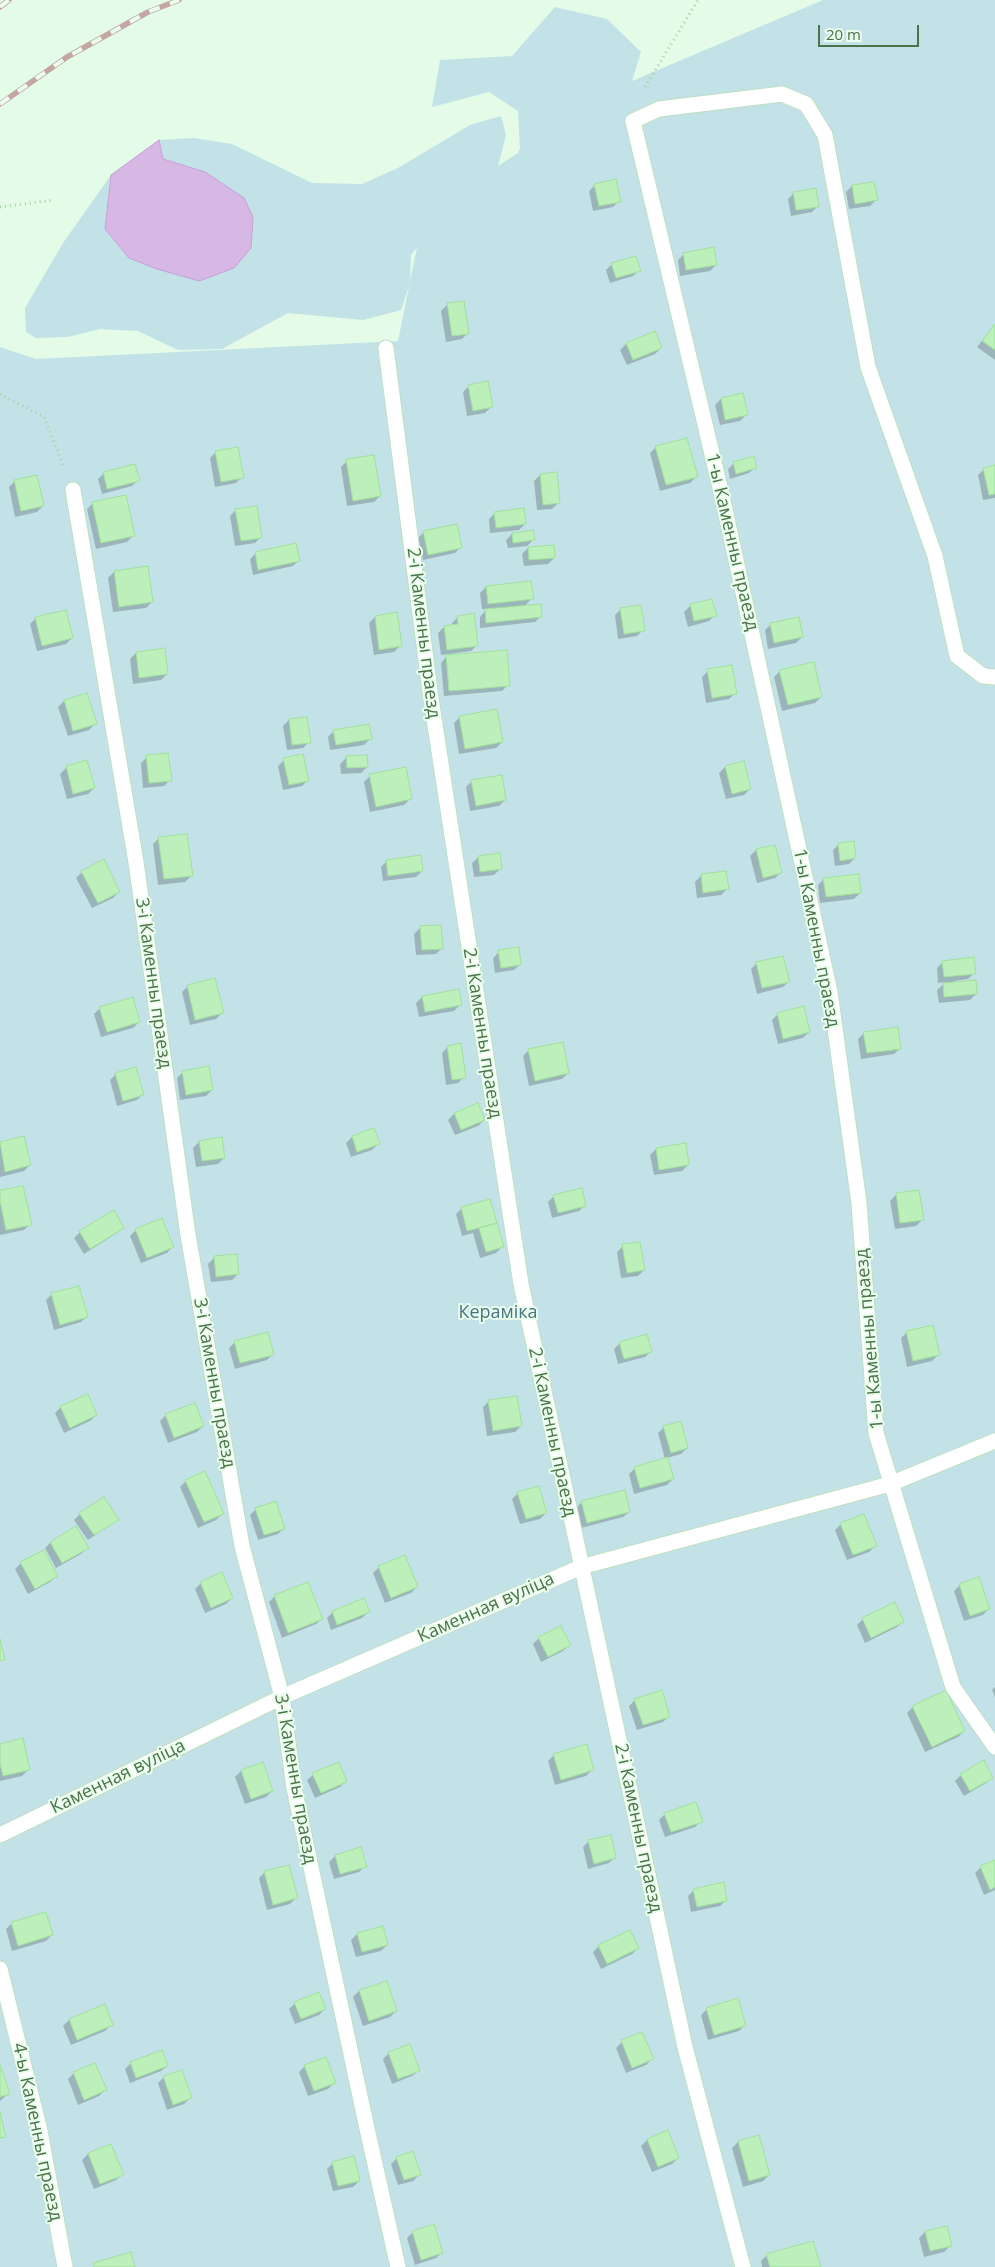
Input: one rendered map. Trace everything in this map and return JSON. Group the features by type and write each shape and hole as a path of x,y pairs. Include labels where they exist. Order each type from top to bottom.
{"lane":[{"path":"632,121 659,109 782,94 806,104 825,135 868,367 935,556 957,656 983,676 995,677"},
{"name":"1-ы Каменны праезд","path":"632,121 722,496 830,992 859,1203 876,1433 953,1687 995,1747"},
{"name":"2-і Каменны праезд","path":"386,348 430,699 518,1264 581,1567 685,2047 744,2267"},
{"name":"3-і Каменны праезд","path":"73,490 136,862 188,1235 242,1546 282,1697 294,1788 398,2267"},
{"name":"Каменная вуліца","path":"1,1832 282,1697 581,1567 890,1484 995,1441"},
{"name":"4-ы Каменны праезд","path":"0,1969 40,2131 64,2267"}],"path":[{"path":"632,121 645,88 698,0"},
{"path":"0,208 54,200"},
{"path":"0,394 44,417 73,490"}],"green space":[{"name":"Кераміка","path":"823,0 995,0 995,2267 0,2267 0,347 36,359 398,341 409,285 401,310 363,320 288,313 222,349 178,350 138,331 100,329 68,337 36,338 26,332 25,308 63,243 111,175 105,229 205,172 163,159 159,140 194,138 232,144 312,183 362,184 398,168 470,125 501,116 506,135 498,166 518,153 520,148 518,111 489,92 432,107 440,60 512,56 555,7 607,19 641,52 632,81","holes":["417,247 410,281 411,255"]}],"shaded area":[{"path":"159,140 163,159 205,172 244,198 253,217 251,248 234,268 199,281 157,269 129,258 105,229 111,175"}],"building":[{"path":"616,179 621,202 599,206 594,184"},
{"path":"874,182 878,200 855,204 852,185"},
{"path":"816,188 819,207 796,210 793,192"},
{"path":"714,247 717,265 686,270 683,253"},
{"path":"636,256 641,271 616,278 611,263"},
{"path":"464,301 469,334 452,336 447,303"},
{"path":"995,324 995,350 982,341"},
{"path":"655,331 662,348 633,360 626,343"},
{"path":"488,381 493,407 473,411 468,385"},
{"path":"743,393 748,415 725,420 721,398"},
{"path":"687,438 698,477 666,485 655,446"},
{"path":"238,447 244,478 221,482 215,451"},
{"path":"374,455 381,496 353,501 346,459"},
{"path":"754,456 757,468 736,474 733,462"},
{"path":"135,464 140,481 107,489 103,472"},
{"path":"995,465 995,494 989,495 983,468"},
{"path":"557,472 560,503 543,505 540,474"},
{"path":"37,475 44,506 21,511 14,480"},
{"path":"126,495 135,536 101,543 92,502"},
{"path":"257,506 262,538 241,541 235,509"},
{"path":"524,508 526,524 496,528 494,512"},
{"path":"457,524 462,548 428,555 423,531"},
{"path":"533,530 535,540 513,543 512,533"},
{"path":"296,543 300,561 258,570 255,552"},
{"path":"554,545 555,558 529,560 528,547"},
{"path":"148,566 153,602 119,607 114,571"},
{"path":"531,581 534,599 488,604 486,586"},
{"path":"712,599 717,616 694,621 690,604"},
{"path":"541,604 542,617 486,623 485,609"},
{"path":"641,605 645,631 624,634 620,608"},
{"path":"66,610 73,638 42,646 35,617"},
{"path":"397,612 402,646 379,650 375,616"},
{"path":"474,613 478,646 447,650 444,626 458,624 457,616"},
{"path":"799,617 803,637 774,643 770,623"},
{"path":"165,648 168,674 139,678 136,652"},
{"path":"507,650 510,686 449,691 446,655"},
{"path":"814,662 822,697 788,705 779,670"},
{"path":"732,665 737,694 712,698 707,669"},
{"path":"87,693 97,724 73,731 64,700"},
{"path":"497,709 503,742 465,749 459,716"},
{"path":"307,717 311,743 292,745 289,719"},
{"path":"369,724 372,739 336,745 333,730"},
{"path":"168,753 172,781 149,783 146,755"},
{"path":"303,754 309,781 289,785 283,758"},
{"path":"367,755 368,767 347,768 346,756"},
{"path":"87,760 95,788 73,794 66,766"},
{"path":"744,761 751,789 732,794 725,766"},
{"path":"406,767 412,799 376,807 369,774"},
{"path":"502,775 506,800 476,806 471,780"},
{"path":"187,834 193,876 164,879 158,837"},
{"path":"854,841 856,858 840,861 838,843"},
{"path":"775,845 782,873 763,878 756,849"},
{"path":"500,853 502,869 480,872 478,856"},
{"path":"421,855 423,871 388,876 386,860"},
{"path":"104,859 120,892 98,903 81,871"},
{"path":"726,871 729,889 703,893 701,874"},
{"path":"859,874 861,893 826,897 823,878"},
{"path":"441,925 443,949 422,950 420,926"},
{"path":"519,947 521,965 501,968 498,950"},
{"path":"783,956 790,982 762,988 756,962"},
{"path":"974,957 976,974 944,977 942,961"},
{"path":"215,978 224,1013 195,1020 187,985"},
{"path":"976,980 977,994 944,997 943,983"},
{"path":"459,989 462,1005 425,1012 422,996"},
{"path":"133,997 140,1022 107,1032 99,1007"},
{"path":"804,1006 810,1032 783,1039 777,1013"},
{"path":"898,1027 901,1049 867,1053 863,1032"},
{"path":"563,1042 569,1073 535,1081 528,1049"},
{"path":"461,1043 466,1078 452,1080 447,1046"},
{"path":"209,1066 213,1090 186,1095 182,1071"},
{"path":"136,1067 144,1095 123,1101 115,1073"},
{"path":"478,1103 485,1120 461,1130 454,1113"},
{"path":"374,1128 380,1144 357,1152 352,1136"},
{"path":"24,1136 31,1165 5,1172 0,1142"},
{"path":"222,1137 225,1158 202,1161 199,1141"},
{"path":"686,1143 689,1165 659,1170 656,1148"},
{"path":"23,1186 32,1225 6,1230 0,1201 0,1190"},
{"path":"582,1188 586,1206 558,1213 553,1195"},
{"path":"919,1190 924,1220 900,1223 896,1193"},
{"path":"490,1199 497,1223 467,1231 461,1207"},
{"path":"114,1210 124,1228 90,1249 79,1231"},
{"path":"162,1218 174,1247 147,1258 135,1229"},
{"path":"497,1223 504,1247 486,1252 479,1228"},
{"path":"640,1242 645,1270 627,1273 622,1244"},
{"path":"237,1254 239,1274 216,1277 214,1256"},
{"path":"79,1286 88,1317 60,1325 51,1293"},
{"path":"933,1325 940,1355 913,1361 906,1331"},
{"path":"268,1332 274,1355 240,1363 234,1341"},
{"path":"647,1334 652,1352 624,1359 619,1342"},
{"path":"88,1394 97,1415 70,1428 60,1406"},
{"path":"517,1396 522,1426 493,1431 488,1400"},
{"path":"195,1403 204,1426 174,1438 165,1414"},
{"path":"681,1421 688,1448 671,1453 663,1426"},
{"path":"668,1457 674,1479 640,1488 634,1467"},
{"path":"205,1471 224,1514 204,1522 185,1480"},
{"path":"539,1486 547,1513 526,1519 517,1492"},
{"path":"625,1490 630,1512 587,1523 581,1501"},
{"path":"104,1497 119,1520 94,1535 79,1513"},
{"path":"276,1501 285,1529 264,1535 255,1508"},
{"path":"864,1514 877,1546 853,1555 840,1523"},
{"path":"76,1526 89,1548 62,1563 50,1542"},
{"path":"44,1550 58,1576 35,1589 20,1562"},
{"path":"405,1555 418,1587 391,1598 378,1566"},
{"path":"222,1572 233,1598 211,1608 200,1582"},
{"path":"979,1577 990,1609 970,1616 959,1584"},
{"path":"308,1582 323,1619 288,1633 274,1595"},
{"path":"364,1598 370,1612 337,1625 332,1611"},
{"path":"895,1602 904,1622 871,1638 862,1618"},
{"path":"561,1626 571,1645 548,1657 538,1637"},
{"path":"0,1639 5,1660 0,1661"},
{"path":"662,1690 670,1717 643,1725 634,1699"},
{"path":"946,1690 965,1731 932,1747 912,1706"},
{"path":"23,1738 30,1770 3,1776 0,1764 0,1744"},
{"path":"587,1744 594,1770 561,1780 553,1754"},
{"path":"984,1760 993,1778 970,1791 960,1774"},
{"path":"263,1762 273,1791 251,1799 241,1770"},
{"path":"339,1762 347,1782 321,1793 312,1773"},
{"path":"696,1802 703,1822 671,1832 664,1813"},
{"path":"611,1835 616,1858 594,1864 588,1840"},
{"path":"361,1847 367,1867 340,1874 335,1855"},
{"path":"995,1860 995,1887 990,1890 980,1866"},
{"path":"289,1865 298,1898 273,1905 264,1871"},
{"path":"724,1882 727,1901 697,1907 693,1889"},
{"path":"46,1912 53,1935 18,1946 11,1922"},
{"path":"383,1926 388,1945 362,1952 357,1933"},
{"path":"630,1930 639,1948 607,1964 598,1945"},
{"path":"387,1981 397,2011 369,2021 359,1990"},
{"path":"319,1992 326,2009 301,2019 294,2002"},
{"path":"738,1998 746,2026 714,2035 706,2008"},
{"path":"105,2004 113,2025 77,2040 69,2019"},
{"path":"642,2032 654,2059 632,2068 621,2040"},
{"path":"410,2044 420,2071 398,2079 388,2052"},
{"path":"162,2050 168,2066 136,2078 130,2062"},
{"path":"326,2057 336,2083 314,2091 304,2065"},
{"path":"95,2063 107,2090 84,2100 73,2072"},
{"path":"0,2065 10,2094 0,2097"},
{"path":"182,2070 192,2098 173,2105 163,2076"},
{"path":"0,2112 6,2137 0,2138"},
{"path":"668,2130 679,2158 658,2167 647,2139"},
{"path":"759,2135 770,2175 749,2181 738,2141"},
{"path":"111,2144 124,2175 100,2184 88,2153"},
{"path":"413,2151 421,2175 404,2180 396,2157"},
{"path":"354,2156 360,2181 338,2186 332,2162"},
{"path":"434,2224 443,2253 421,2260 412,2231"},
{"path":"947,2226 952,2246 930,2251 925,2231"},
{"path":"813,2241 821,2267 770,2267 766,2254"},
{"path":"131,2252 135,2267 94,2267 93,2263"}],"railway":[{"path":"0,7 9,0"},
{"path":"0,104 67,57 148,12 179,0"}]}
